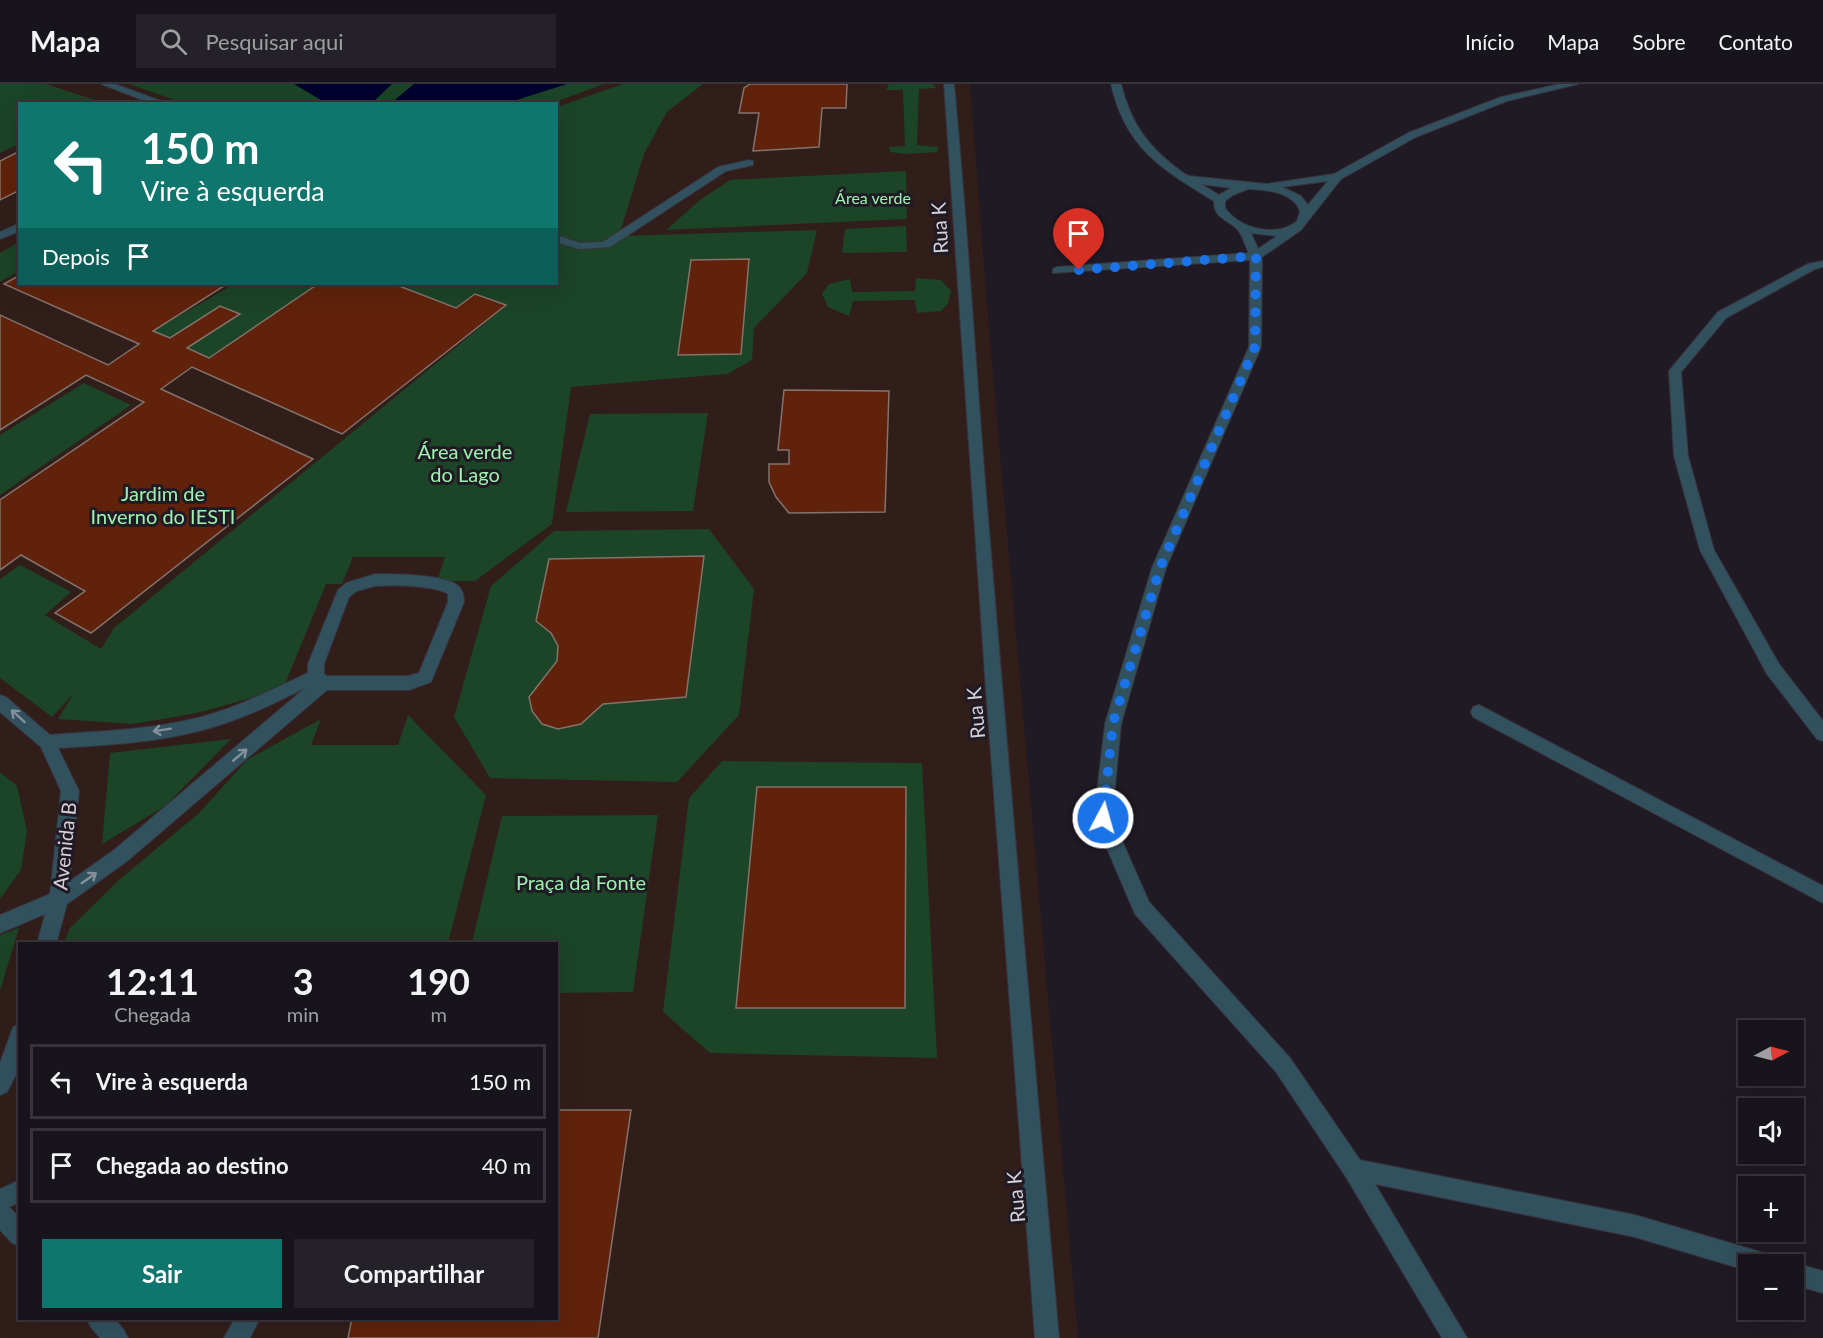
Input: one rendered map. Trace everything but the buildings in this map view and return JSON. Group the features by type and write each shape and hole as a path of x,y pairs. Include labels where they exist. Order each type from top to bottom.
{"street":[{"path":"106,84 158,102"},
{"name":"Rua K","path":"949,84 994,687 1047,1338"},
{"path":"1116,84 1119,99 1147,149 1184,178 1220,200"},
{"path":"1057,271 1256,256 1304,222 1306,214 1337,177 1412,135 1504,99 1573,84"},
{"path":"119,88 122,102"},
{"path":"558,239 579,246 606,245 722,169 749,163"},
{"path":"1184,178 1261,186 1337,177"},
{"path":"1247,186 1225,194 1220,200 1219,207 1222,215 1243,229 1272,234 1297,228"},
{"path":"1261,186 1288,193 1298,199 1306,214"},
{"path":"0,237 18,227"},
{"path":"1243,229 1256,256 1255,347 1160,568 1113,723 1103,818 1142,908 1282,1065 1354,1169 1455,1338"},
{"path":"1823,264 1812,266 1722,315 1675,371 1681,456 1707,550 1773,669 1823,734"},
{"path":"47,742 143,734 200,724 236,713 319,680 409,683 425,677 456,602 456,593 453,588 442,585 369,580 349,587 343,594 316,664 319,680"},
{"path":"0,924 59,899 120,856 319,680"},
{"name":"Avenida B","path":"0,702 47,742 70,791 59,899 47,942"},
{"path":"1479,712 1823,896"},
{"path":"0,1085 12,1061 18,1041"},
{"path":"1354,1169 1635,1226 1738,1256"},
{"path":"0,1200 18,1192"},
{"path":"0,1214 18,1233"},
{"path":"1804,1277 1823,1282"},
{"path":"100,1320 116,1338"},
{"path":"236,1338 248,1320"}],"shaded area":[{"path":"0,84 970,84 988,317 1078,1338 0,1338"}],"green space":[{"path":"0,84 46,84 101,102 18,102 18,144 0,153"},
{"path":"129,84 604,84 554,102 180,102"},
{"name":"Área verde do Lago","path":"623,84 703,84 667,112 644,154 619,236 817,230 807,273 754,328 752,360 727,374 571,387 552,524 475,581 437,581 445,557 353,557 342,584 326,584 283,689 197,713 133,724 58,719 74,693 52,717 0,678 0,579 20,565 71,592 45,615 101,649 114,628 506,306 475,294 456,308 397,285 558,285 558,107"},
{"path":"889,84 933,84 936,88 919,89 917,145 939,147 937,152 907,154 890,152 889,147 905,146 903,90 886,90"},
{"name":"Área verde","path":"906,171 907,219 666,230 700,200 730,180"},
{"path":"906,226 907,252 842,253 845,229"},
{"path":"18,243 18,272 0,282 0,253"},
{"path":"916,278 941,280 951,291 948,303 941,311 917,313 915,300 853,301 849,316 828,307 822,294 829,284 850,279 852,292 915,291"},
{"path":"232,285 317,285 209,358 187,348 239,313 220,306 170,338 153,331"},
{"path":"84,383 131,405 0,495 0,435"},
{"path":"708,413 693,511 566,512 590,414"},
{"path":"709,529 754,589 739,715 677,782 490,778 454,717 491,586 554,531"},
{"path":"408,715 486,795 448,942 64,942 70,928 120,879 199,813 247,760 321,719 311,745 398,745"},
{"path":"231,739 165,806 102,844 110,753"},
{"path":"722,761 922,763 937,1058 710,1053 663,1012 689,798"},
{"path":"0,772 17,786 27,831 21,870 0,899"},
{"name":"Praça da Fonte","path":"658,815 633,992 558,993 558,942 472,942 502,816"},
{"path":"19,928 0,991 0,935"}],"water":[{"path":"294,84 392,84 373,102 324,102"},
{"path":"414,84 567,84 510,102 392,102"}],"route":[{"path":"1079,270 1256,256 1255,347 1160,568 1113,723 1103,818"}],"park label":[{"name":"Jardim de Inverno do IESTI","path":"163,504"}]}
